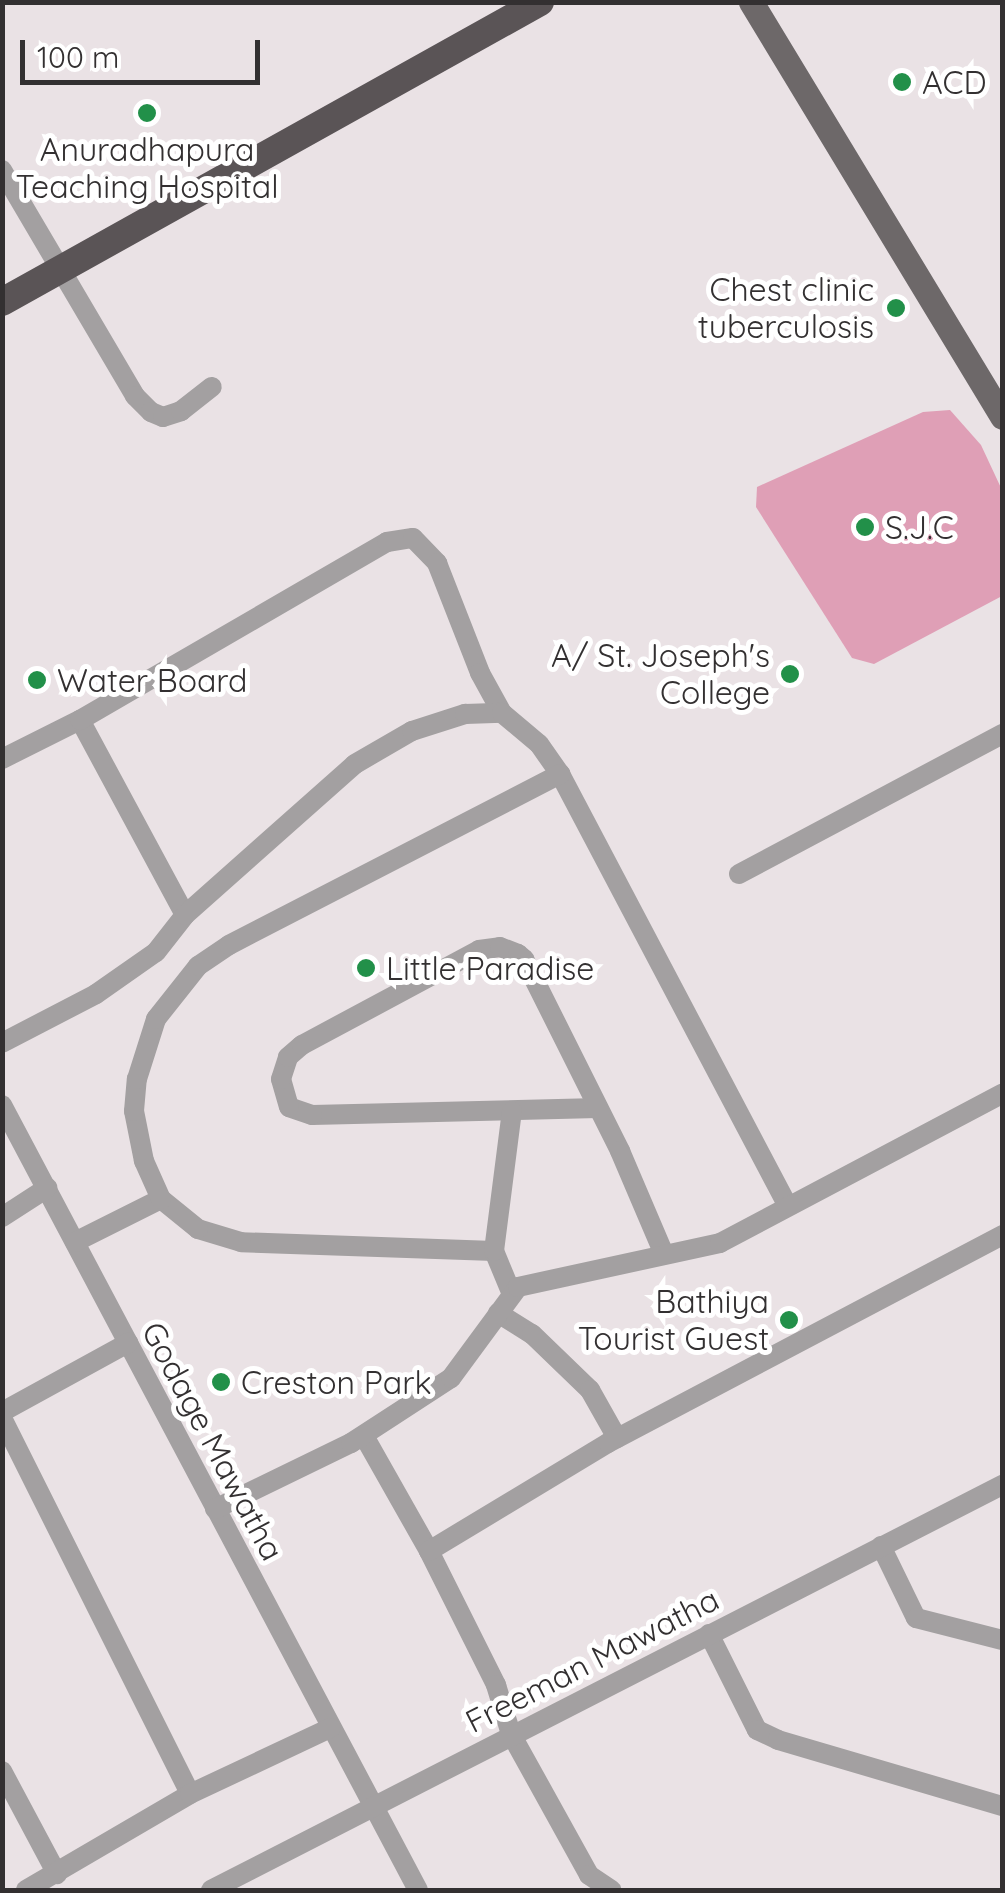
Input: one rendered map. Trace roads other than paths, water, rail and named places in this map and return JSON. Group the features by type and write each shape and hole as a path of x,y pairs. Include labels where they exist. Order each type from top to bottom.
{"highway":[{"path":"2,302 540,2"}],"main road":[{"path":"752,2 1002,417"}],"street":[{"path":"2,170 135,396 150,412 164,417 181,411 212,387"},
{"path":"2,760 80,720 388,542 413,538 437,563 480,673 502,712 539,744 560,774 788,1206"},
{"path":"2,1043 111,984 156,952 185,915 355,764 412,731 465,714 502,712"},
{"path":"80,720 185,915"},
{"path":"739,874 1002,734"},
{"path":"494,1252 241,1242 198,1229 161,1199 144,1162 134,1111 145,1045 173,992 198,966 229,945 560,774"},
{"path":"598,1108 302,1114 284,1100 281,1079 288,1057 302,1045 479,950 500,947 524,959 598,1108 664,1254"},
{"path":"216,1510 364,1436 452,1378 511,1292 527,1283 720,1243 1002,1094"},
{"name":"Godage Mawatha","path":"2,1104 418,1890"},
{"path":"511,1292 494,1252 512,1111"},
{"path":"2,1217 47,1188"},
{"path":"75,1242 161,1199"},
{"path":"429,1551 617,1438 1002,1234"},
{"path":"498,1313 532,1334 590,1390 617,1438"},
{"path":"128,1343 2,1415 190,1794"},
{"path":"364,1436 429,1551 496,1685 511,1734 589,1875 611,1890"},
{"name":"Freeman Mawatha","path":"211,1890 1002,1485"},
{"path":"882,1546 916,1618 1002,1640"},
{"path":"709,1634 757,1730 778,1740 1002,1806"},
{"path":"26,1890 190,1794 330,1728"},
{"path":"2,1772 57,1874"}],"place":[{"name":"ACD","path":"902,82"},
{"name":"Anuradhapura Teaching Hospital","path":"147,113"},
{"name":"Chest clinic tuberculosis","path":"896,308"},
{"name":"S.J.C","path":"865,527"},
{"name":"A/ St. Joseph's College","path":"790,674"},
{"name":"Water Board","path":"37,680"},
{"name":"Little Paradise","path":"366,968"},
{"name":"Bathiya Tourist Guest","path":"789,1320"},
{"name":"Creston Park","path":"221,1382"}]}
